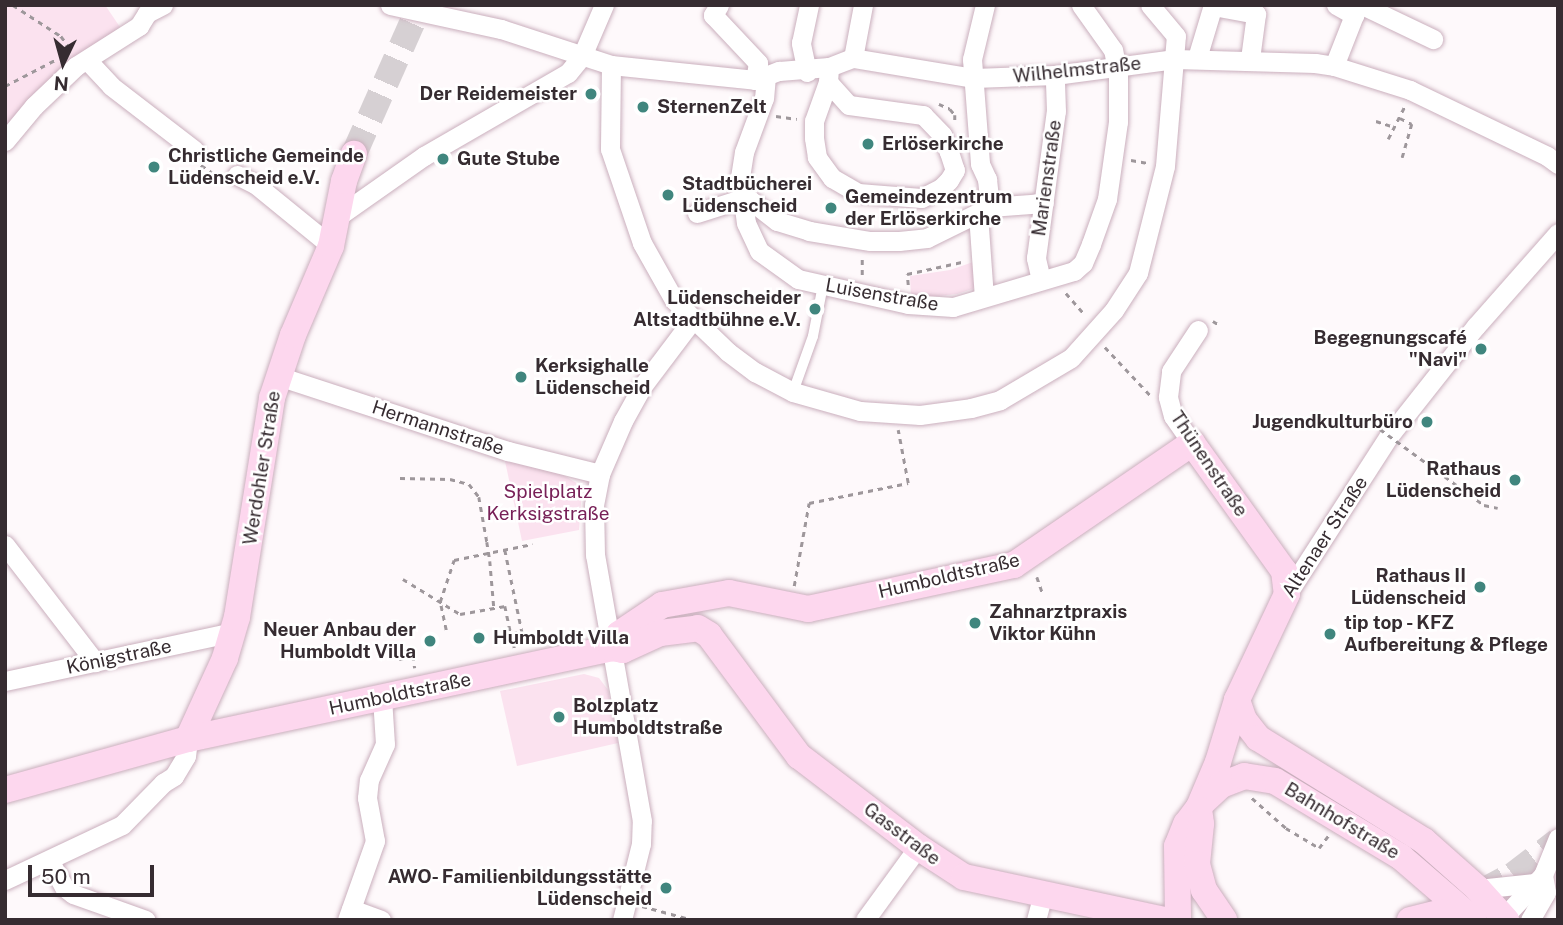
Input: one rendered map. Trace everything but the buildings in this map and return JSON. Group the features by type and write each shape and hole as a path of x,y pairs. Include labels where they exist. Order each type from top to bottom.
{"street":[{"name":"Wilhelmstraße","path":"390,5 500,29 611,65 762,83 779,71 829,75 853,58 974,78 1055,75 1197,58 1334,66 1422,96 1548,156 1558,164"},
{"path":"340,215 424,156 568,73 582,56 604,5"},
{"path":"719,5 713,15 758,63 762,83 744,152 741,199"},
{"path":"807,72 801,43 809,5"},
{"path":"853,58 863,5"},
{"path":"984,297 982,256 987,179 980,164 972,59 985,5"},
{"path":"1080,5 1099,27 1113,50 1117,67"},
{"path":"611,65 610,149 635,222 660,278 674,300 728,352 755,372 793,392 845,408 895,414 933,414 1000,400 1071,358 1099,336 1142,267 1166,158 1176,36 1150,5"},
{"path":"1336,5 1358,8 1433,39"},
{"path":"5,141 34,106 80,59 139,26 154,6"},
{"path":"1197,58 1213,6 1255,14 1251,60"},
{"path":"1334,66 1358,8"},
{"path":"80,59 194,155"},
{"name":"Luisenstraße","path":"741,199 746,223 758,251 798,279 859,293 926,307 953,307 1074,271 1083,263 1103,212 1118,122 1117,67"},
{"path":"829,75 849,106 923,115 942,135 955,170 941,188 921,198 873,196 858,193 832,178 817,157 814,138 814,121 829,75"},
{"name":"Marienstraße","path":"1047,278 1036,258 1056,111 1055,75"},
{"name":"Werdohler Straße","path":"188,739 233,632 242,599 261,461 278,376 331,246 340,215 344,181 354,154"},
{"path":"232,178 255,184 331,246"},
{"path":"697,213 741,199 750,200 777,220 790,225 863,240 927,238 984,211 1044,203"},
{"name":"Altenaer Straße","path":"1178,920 1177,846 1186,824 1199,807 1220,755 1237,700 1287,594 1384,437 1558,233"},
{"path":"624,911 641,844 642,821 611,648 594,533 600,474 640,388 693,319"},
{"name":"Thünenstraße","path":"1198,330 1171,371 1168,397 1173,416 1284,571 1287,594"},
{"name":"Hermannstraße","path":"278,376 508,451 600,474"},
{"name":"Humboldtstraße","path":"611,648 619,634 662,606 729,593 756,601 808,609 1014,565 1192,443"},
{"path":"5,545 95,662"},
{"name":"Humboldtstraße","path":"188,739 611,648 623,650 674,629 698,628 709,635 717,616 728,609 756,601"},
{"name":"Königstraße","path":"5,681 233,632"},
{"name":"Gasstraße","path":"709,635 799,756 918,848 964,877 1164,920"},
{"path":"381,920 349,914 375,841 367,798 369,780 385,744 382,698"},
{"name":"Bahnhofstraße","path":"1237,700 1244,720 1258,738 1405,828 1478,889 1503,919"},
{"path":"1220,755 1234,739 1258,738"},
{"path":"5,790 188,739 186,756 174,776 122,825 5,880"},
{"name":"Bahnhofstraße","path":"1199,807 1221,785 1244,776 1275,781 1401,857 1474,920"},
{"name":"Altenaer Straße","path":"1199,807 1201,824 1197,864 1204,890 1224,920"},
{"path":"1503,919 1539,879 1558,838"},
{"path":"865,920 918,848"},
{"path":"49,860 64,887 73,894 146,920"},
{"path":"1478,889 1539,879"},
{"path":"1530,920 1546,892 1539,879"},
{"path":"1188,920 1204,890"},
{"path":"1036,920 1043,893"},
{"path":"1410,920 1441,912"}],"lane":[{"path":"793,392 813,337 823,285"}],"path":[{"path":"13,5 61,36 80,59"},
{"path":"5,86 65,55"},
{"path":"1388,139 1400,118 1412,124 1402,158"},
{"path":"1376,121 1394,127"},
{"path":"194,155 232,178"},
{"path":"1124,159 1166,158"},
{"path":"859,293 863,240"},
{"path":"907,274 949,267 982,256"},
{"path":"1070,297 1099,336 1152,397 1168,397"},
{"path":"790,607 809,503 908,483 895,414"},
{"path":"1384,437 1484,505 1498,509"},
{"path":"400,478 450,479 469,484 479,497 489,553 494,608"},
{"path":"446,630 440,602 454,560 532,544"},
{"path":"505,550 525,647"},
{"path":"403,579 460,614 481,613 505,606 513,643 517,642 514,632 521,630"},
{"path":"399,659 413,656 416,670 424,668"},
{"path":"1252,792 1253,801 1286,828 1319,848 1328,836"},
{"path":"624,911 693,920"}],"green space":[{"path":"5,5 105,5 120,27 5,128"},
{"path":"979,260 977,286 972,289 957,294 911,299 910,276 950,270"},
{"name":"Spielplatz Kerksigstraße","path":"505,461 560,473 578,484 582,491 579,530 522,541"},
{"name":"Bolzplatz Humboldtstraße","path":"584,674 599,678 608,690 618,743 517,766 500,691"}],"tunnel":[{"path":"354,154 420,5"},
{"path":"1481,892 1513,875 1558,841"}],"place":[{"name":"Der Reidemeister","path":"591,94"},
{"name":"SternenZelt","path":"643,107"},
{"name":"Erlöserkirche","path":"868,144"},
{"name":"Gute Stube","path":"443,159"},
{"name":"Christliche Gemeinde Lüdenscheid e.V.","path":"154,167"},
{"name":"Stadtbücherei Lüdenscheid","path":"668,195"},
{"name":"Gemeindezentrum der Erlöserkirche","path":"831,208"},
{"name":"Lüdenscheider Altstadtbühne e.V.","path":"815,309"},
{"name":"Begegnungscafé \"Navi\"","path":"1481,349"},
{"name":"Kerksighalle Lüdenscheid","path":"521,377"},
{"name":"Jugendkulturbüro","path":"1427,422"},
{"name":"Rathaus Lüdenscheid","path":"1515,480"},
{"name":"Rathaus II Lüdenscheid","path":"1480,587"},
{"name":"Zahnarztpraxis Viktor Kühn","path":"975,623"},
{"name":"tip top - KFZ Aufbereitung & Pflege","path":"1330,634"},
{"name":"Humboldt Villa","path":"479,638"},
{"name":"Neuer Anbau der Humboldt Villa","path":"430,641"},
{"name":"Bolzplatz Humboldtstraße","path":"559,717"},
{"name":"AWO- Familienbildungsstätte Lüdenscheid","path":"666,888"}]}
